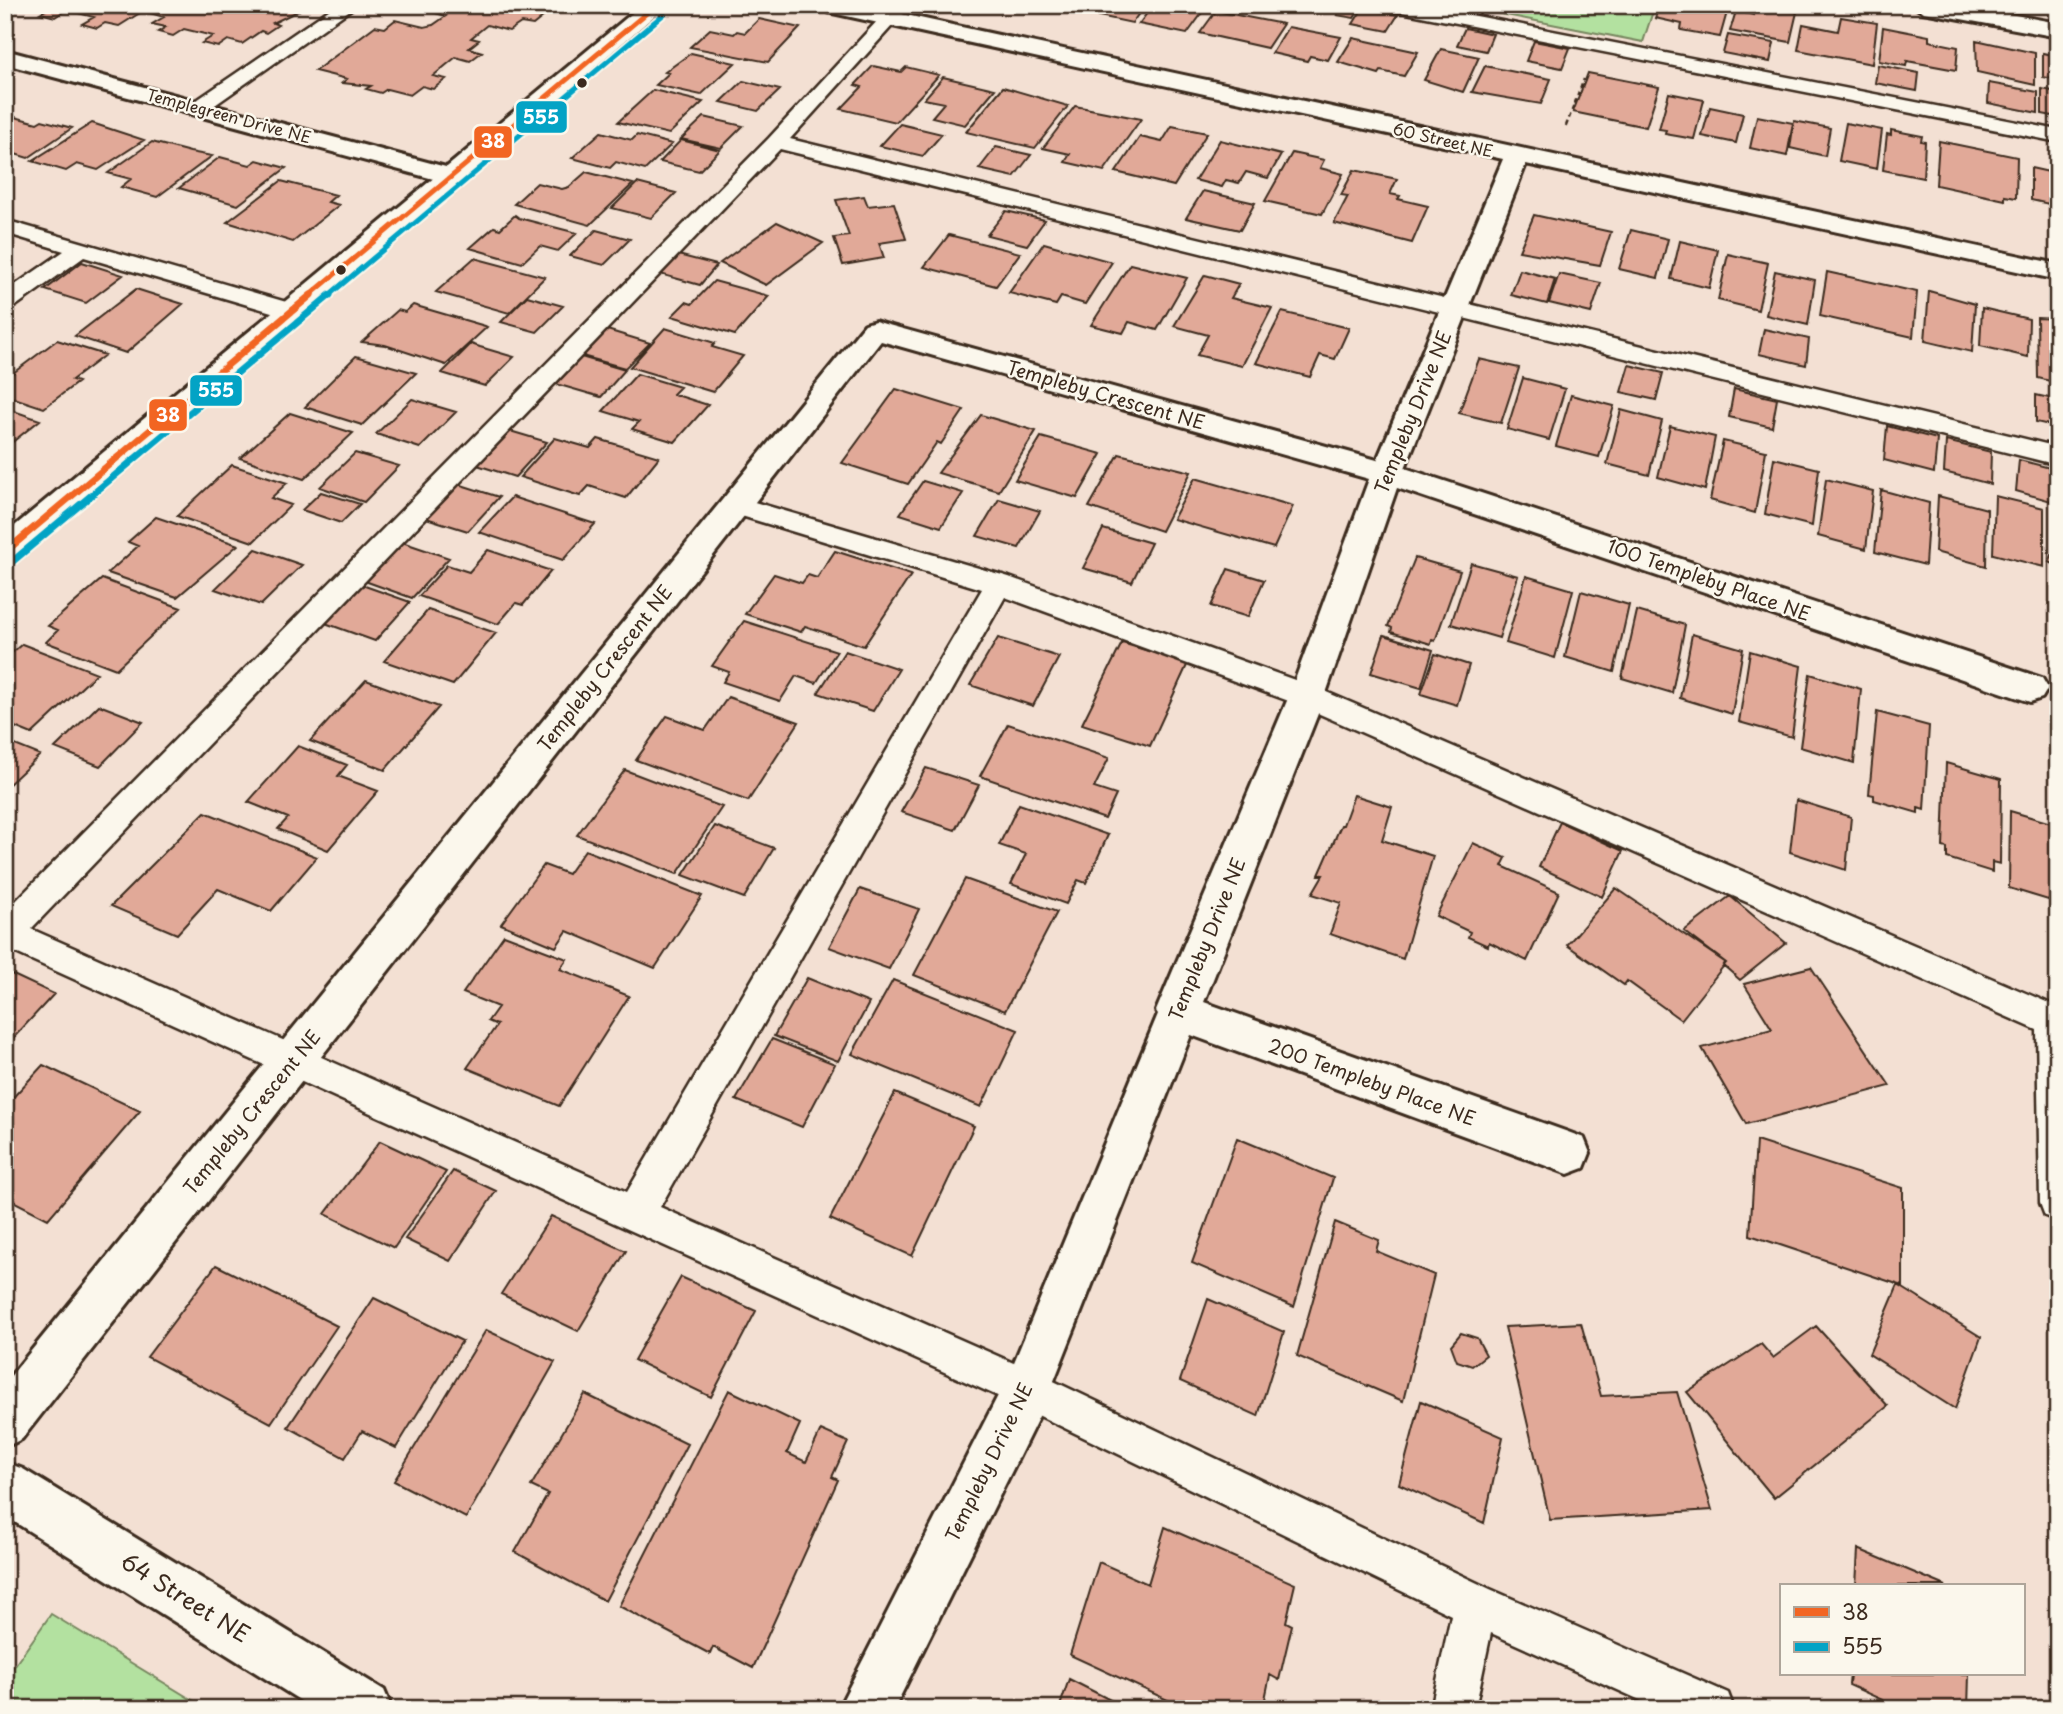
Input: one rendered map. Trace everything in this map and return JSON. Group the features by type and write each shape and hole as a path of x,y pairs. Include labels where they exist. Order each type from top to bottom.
{"street":[{"path":"5,552 656,5"},
{"name":"60 Street NE","path":"828,5 897,11 1517,156 2058,272"},
{"path":"1923,5 2058,30"},
{"name":"Templegreen Drive NE","path":"5,57 452,176"},
{"name":"Templeby Drive NE","path":"865,1709 1027,1389 1177,1011 1307,696 1387,473 1517,156"},
{"name":"Templeby Crescent NE","path":"5,1422 875,330 1387,473"},
{"name":"100 Templeby Place NE","path":"1387,473 2030,688"},
{"name":"200 Templeby Place NE","path":"1177,1011 1568,1153"},
{"name":"64 Street NE","path":"5,1487 365,1709"}],"lane":[{"path":"198,108 348,5"},
{"path":"1391,5 2058,136"},
{"path":"897,11 776,142 6,933 1027,1389 1475,1604 1712,1709"},
{"path":"776,142 2058,456"},
{"path":"5,226 292,311"},
{"path":"5,303 81,248"},
{"path":"734,505 999,584 1307,696 2056,1023 2058,1203"},
{"path":"635,1214 999,584"},
{"path":"1453,1709 1475,1604"}],"green space":[{"path":"1455,5 1655,5 1643,42"},
{"path":"51,1614 207,1709 5,1709 5,1679"}],"building":[{"path":"45,5 300,5 293,10 298,11 273,23 278,25 266,33 261,31 242,44 228,40 218,47 202,43 213,36 184,29 173,36 158,32 166,27 152,24 164,17 143,11 119,26 105,23 97,28 82,24 94,17 66,10 55,17 40,13 51,7"},
{"path":"434,5 541,5 532,13 544,16 533,25 521,23 509,31 487,25 471,38 479,40 469,48 482,52 470,61 456,57 433,76 446,79 433,89 422,86 410,95 387,89 381,93 366,89 371,86 342,83 347,79 315,71 375,26 385,28 395,20 424,27 433,25 446,16 428,11"},
{"path":"1075,5 1145,5 1132,23 1071,10"},
{"path":"1153,5 1208,5 1187,34 1139,24"},
{"path":"1343,5 1361,7 1354,18 1337,15"},
{"path":"1660,5 1729,5 1720,37 1681,30 1682,24 1655,18"},
{"path":"1756,5 1797,12 1790,42 1730,31 1736,11 1754,15"},
{"path":"1363,8 1398,15 1388,31 1353,24"},
{"path":"1216,11 1283,24 1267,48 1200,33"},
{"path":"1841,17 1877,23 1872,64 1798,50 1803,24 1838,31"},
{"path":"759,19 800,28 768,62 690,47 710,29 734,34 737,31 745,33"},
{"path":"1288,27 1341,37 1328,60 1310,56 1307,61 1272,53"},
{"path":"1883,27 1929,36 1929,41 1958,47 1956,70 1907,61 1906,66 1879,61"},
{"path":"1465,28 1493,34 1486,51 1457,45"},
{"path":"1728,35 1774,43 1770,62 1723,53"},
{"path":"1353,38 1418,52 1404,76 1381,71 1379,74 1338,62"},
{"path":"1976,40 2035,53 2035,85 1977,72"},
{"path":"1534,41 1570,48 1562,68 1526,61"},
{"path":"1441,49 1479,57 1463,92 1424,80"},
{"path":"691,53 735,63 701,95 656,85 669,73 665,72"},
{"path":"2043,53 2058,56 2058,80 2043,77"},
{"path":"1878,65 1919,73 1917,91 1875,83"},
{"path":"873,66 901,72 906,67 939,75 896,122 841,109 862,87 855,85"},
{"path":"1485,66 1551,79 1541,104 1472,92"},
{"path":"1588,73 1659,87 1646,127 1573,112"},
{"path":"943,77 995,89 965,125 932,117 944,103 924,99"},
{"path":"743,81 780,90 758,111 721,102"},
{"path":"1989,83 2038,92 2038,113 1988,103"},
{"path":"1003,87 1068,106 1035,148 966,132"},
{"path":"2042,89 2058,92 2058,117 2042,114"},
{"path":"653,90 703,102 669,134 618,122"},
{"path":"1669,93 1704,100 1694,139 1665,134 1666,130 1659,129"},
{"path":"1075,106 1141,119 1104,171 1065,162 1070,154 1043,148"},
{"path":"1710,107 1743,114 1736,143 1702,136"},
{"path":"11,116 72,128 28,158 5,151 5,120"},
{"path":"1757,116 1793,123 1787,156 1750,148"},
{"path":"704,117 743,126 721,148 681,139"},
{"path":"1794,121 1830,128 1825,156 1790,148"},
{"path":"92,123 144,140 98,170 77,164 66,171 32,161"},
{"path":"1846,123 1882,130 1877,169 1839,161"},
{"path":"900,124 942,134 923,156 880,146"},
{"path":"1172,126 1207,133 1174,186 1116,172 1140,137 1162,142"},
{"path":"1891,130 1922,136 1921,141 1925,142 1923,178 1883,170 1887,134 1891,135"},
{"path":"601,132 632,140 637,135 672,144 645,170 616,162 610,168 572,158"},
{"path":"681,140 720,150 699,171 660,162"},
{"path":"1220,140 1281,155 1268,178 1246,172 1239,183 1226,180 1222,187 1195,180"},
{"path":"1939,141 2017,157 2016,198 2005,196 2005,200 1936,185"},
{"path":"152,142 212,156 157,197 121,187 131,179 108,173"},
{"path":"996,147 1031,155 1014,177 979,169"},
{"path":"1292,153 1324,160 1320,168 1343,174 1322,214 1265,201"},
{"path":"220,157 250,165 257,160 286,168 238,205 179,188"},
{"path":"2031,168 2058,174 2058,206 2031,200"},
{"path":"1354,170 1397,179 1390,194 1400,196 1398,199 1428,206 1412,243 1334,223 1348,196 1341,195"},
{"path":"586,172 633,184 590,225 514,204 537,183 562,189 569,187"},
{"path":"281,181 336,195 328,202 339,205 293,242 227,222"},
{"path":"637,183 676,193 651,218 612,208"},
{"path":"1203,191 1255,203 1240,230 1186,218"},
{"path":"864,196 868,206 894,203 906,239 879,243 884,258 843,265 834,238 849,236 836,200"},
{"path":"1006,211 1045,220 1027,245 987,235"},
{"path":"515,215 577,233 558,251 540,246 522,263 470,248 494,227 500,229"},
{"path":"1534,215 1611,232 1600,265 1519,251"},
{"path":"777,222 823,243 766,285 720,263"},
{"path":"596,230 630,239 604,265 570,256"},
{"path":"1631,230 1668,239 1658,278 1619,269"},
{"path":"949,235 1020,253 996,286 924,267"},
{"path":"1680,241 1718,250 1709,288 1671,279"},
{"path":"1044,243 1112,262 1085,304 1061,297 1056,305 1009,293"},
{"path":"1728,254 1768,263 1758,310 1718,300"},
{"path":"678,255 717,265 700,285 660,274"},
{"path":"474,258 545,277 509,313 436,292"},
{"path":"82,262 123,275 86,303 45,290"},
{"path":"1130,264 1187,278 1157,330 1129,322 1123,333 1091,325"},
{"path":"1520,270 1555,279 1547,304 1511,295"},
{"path":"1775,271 1815,280 1808,325 1766,315"},
{"path":"1827,272 1917,292 1913,337 1820,316"},
{"path":"1559,274 1601,283 1591,313 1549,303"},
{"path":"1205,275 1239,284 1231,298 1272,308 1242,366 1197,355 1208,335 1174,326"},
{"path":"714,281 769,296 735,335 672,316 686,302 692,304"},
{"path":"136,289 183,304 126,353 75,336"},
{"path":"1929,291 1975,304 1972,352 1925,341"},
{"path":"527,296 563,306 537,332 501,322"},
{"path":"413,305 487,327 446,365 385,345 362,342 398,310 405,312"},
{"path":"1982,308 2029,319 2028,357 1980,346"},
{"path":"1282,312 1349,328 1335,359 1320,355 1310,377 1256,363"},
{"path":"2037,318 2058,319 2058,383 2038,378"},
{"path":"665,328 715,343 712,347 743,356 713,392 630,367"},
{"path":"1764,329 1809,339 1806,365 1759,354"},
{"path":"607,330 650,343 625,368 582,356"},
{"path":"57,340 105,355 72,380 78,382 44,408 5,395 5,379"},
{"path":"471,344 514,357 485,386 442,373"},
{"path":"356,356 416,373 362,425 305,407"},
{"path":"581,357 625,370 601,397 556,384"},
{"path":"1479,359 1519,368 1501,423 1459,413"},
{"path":"1629,365 1663,373 1656,400 1621,392"},
{"path":"637,374 680,387 673,394 708,405 675,442 632,429 639,422 603,411"},
{"path":"1523,378 1565,389 1549,440 1507,429"},
{"path":"896,389 964,410 941,444 937,442 908,484 842,463"},
{"path":"1734,389 1777,399 1772,427 1729,417"},
{"path":"1571,395 1614,406 1599,457 1556,446"},
{"path":"2036,395 2058,400 2058,427 2036,422"},
{"path":"412,399 456,412 420,448 376,434"},
{"path":"5,408 40,420 5,448"},
{"path":"1621,410 1662,421 1649,475 1607,464"},
{"path":"290,413 353,433 304,479 240,458"},
{"path":"981,415 1036,431 999,491 938,473"},
{"path":"1670,426 1715,437 1705,490 1658,477"},
{"path":"1887,426 1937,439 1934,473 1884,460"},
{"path":"510,431 547,442 515,477 477,465"},
{"path":"1041,437 1102,454 1077,498 1015,480"},
{"path":"555,438 590,448 598,439 659,457 626,498 589,486 580,496 520,477"},
{"path":"1723,441 1766,451 1755,513 1710,500"},
{"path":"1946,441 1991,452 1990,484 1944,472"},
{"path":"355,453 399,466 364,502 320,487"},
{"path":"1119,454 1191,472 1161,531 1089,507"},
{"path":"1774,458 1819,469 1812,526 1765,514"},
{"path":"2019,460 2058,470 2058,503 2016,491"},
{"path":"232,465 287,483 271,498 291,505 253,542 177,516"},
{"path":"1195,478 1293,506 1274,548 1173,519"},
{"path":"1826,479 1873,491 1866,549 1818,536"},
{"path":"923,481 963,493 941,527 900,514"},
{"path":"458,484 499,497 468,531 426,518"},
{"path":"1881,490 1929,503 1925,565 1875,552"},
{"path":"321,492 360,504 341,523 302,510"},
{"path":"1938,496 1987,509 1986,566 1935,552"},
{"path":"1995,496 2044,508 2044,567 1993,554"},
{"path":"512,497 595,524 563,560 479,532"},
{"path":"999,499 1040,511 1019,548 977,536"},
{"path":"156,517 238,545 177,597 108,573 138,546 128,542"},
{"path":"1103,529 1151,543 1132,582 1083,568"},
{"path":"399,541 449,558 412,598 362,580"},
{"path":"2058,541 2058,566 2049,562"},
{"path":"256,549 302,565 261,605 215,589"},
{"path":"488,550 551,571 523,605 516,603 498,624 419,596 447,565 469,572"},
{"path":"835,551 911,575 864,646 805,626 801,632 745,614 774,574 802,583 808,575 817,578"},
{"path":"1415,558 1460,571 1435,641 1432,640 1431,644 1391,632 1392,628 1388,626"},
{"path":"1471,563 1518,576 1499,638 1451,624"},
{"path":"1228,569 1264,580 1248,617 1211,606"},
{"path":"1526,576 1573,590 1555,658 1506,643"},
{"path":"102,579 181,608 116,669 46,642 58,630 48,626"},
{"path":"362,585 410,602 375,641 325,623"},
{"path":"1581,591 1629,605 1614,672 1565,657"},
{"path":"428,610 496,633 453,685 384,661"},
{"path":"1637,611 1685,625 1672,693 1622,678"},
{"path":"744,621 837,651 816,683 796,676 780,701 723,682 729,672 712,666"},
{"path":"1692,634 1743,649 1732,714 1680,698"},
{"path":"1384,635 1433,650 1421,688 1371,673"},
{"path":"998,638 1059,657 1033,706 970,685"},
{"path":"1122,643 1188,663 1150,746 1082,724"},
{"path":"22,644 97,673 32,734 5,723 5,659"},
{"path":"845,651 899,669 873,711 818,693"},
{"path":"1750,651 1801,666 1792,737 1739,722"},
{"path":"1435,654 1469,665 1457,705 1421,694"},
{"path":"1810,674 1861,689 1854,763 1800,747"},
{"path":"366,680 439,707 385,770 310,741"},
{"path":"728,697 799,722 748,801 636,760 667,716 705,730"},
{"path":"99,705 143,722 100,766 55,748"},
{"path":"1877,712 1929,726 1924,810 1918,808 1918,813 1874,800 1874,795 1869,794"},
{"path":"1008,724 1109,758 1094,788 1116,795 1105,819 980,776"},
{"path":"5,741 40,755 5,788"},
{"path":"298,746 347,765 338,776 378,791 328,850 278,829 288,818 248,802"},
{"path":"1946,763 2001,779 2000,864 1992,862 1992,872 1947,858 1947,848 1943,847"},
{"path":"926,768 979,785 955,830 901,812"},
{"path":"625,770 722,807 677,874 577,835"},
{"path":"1354,795 1392,807 1382,840 1433,856 1403,959 1330,934 1341,903 1312,894 1323,875 1319,875"},
{"path":"1796,800 1851,817 1846,870 1790,852"},
{"path":"1019,804 1108,835 1086,883 1078,880 1066,904 1011,884 1026,854 999,845"},
{"path":"2010,811 2058,825 2058,903 2009,888"},
{"path":"205,812 317,857 271,911 218,889 177,934 111,906"},
{"path":"1560,822 1623,851 1602,897 1539,867"},
{"path":"715,826 774,848 744,898 683,875"},
{"path":"1473,843 1506,858 1502,866 1559,892 1527,961 1489,942 1488,946 1468,937 1470,932 1436,916"},
{"path":"585,850 702,896 655,968 567,931 556,947 501,924 544,865 568,874"},
{"path":"965,879 1057,912 1005,1011 914,975"},
{"path":"1616,888 1726,963 1681,1020 1627,981 1624,985 1567,945"},
{"path":"860,889 919,909 889,969 829,947"},
{"path":"1730,896 1786,943 1740,980 1723,965 1726,963 1684,931"},
{"path":"504,935 567,959 560,969 629,996 559,1106 467,1068 497,1025 488,1021 498,1007 463,993"},
{"path":"1811,967 1890,1086 1746,1124 1702,1048 1772,1029 1744,984"},
{"path":"9,973 54,994 6,1046 5,976"},
{"path":"807,978 869,1003 838,1061 774,1036"},
{"path":"893,980 1018,1030 981,1107 852,1054"},
{"path":"772,1039 835,1064 802,1127 736,1100"},
{"path":"43,1065 140,1111 48,1219 5,1197 5,1106"},
{"path":"895,1093 974,1126 912,1256 830,1219"},
{"path":"1237,1138 1333,1178 1294,1307 1192,1263"},
{"path":"380,1141 446,1172 394,1248 325,1214"},
{"path":"1756,1141 1903,1188 1903,1286 1750,1235"},
{"path":"453,1171 496,1191 450,1261 405,1239"},
{"path":"551,1216 626,1251 578,1331 501,1294"},
{"path":"1335,1222 1379,1240 1376,1251 1434,1275 1403,1401 1297,1356"},
{"path":"216,1265 337,1326 271,1423 147,1357"},
{"path":"681,1277 756,1311 711,1397 634,1360"},
{"path":"1898,1285 1981,1337 1955,1409 1869,1354"},
{"path":"374,1298 462,1341 396,1448 362,1431 345,1458 288,1427"},
{"path":"1208,1299 1284,1332 1258,1416 1180,1381"},
{"path":"1581,1323 1601,1396 1677,1392 1712,1510 1550,1520 1505,1327"},
{"path":"1816,1326 1888,1406 1774,1498 1687,1392 1761,1344 1773,1358"},
{"path":"486,1330 555,1362 466,1518 394,1481"},
{"path":"1461,1333 1477,1338 1486,1355 1472,1366 1457,1361 1451,1345"},
{"path":"729,1390 800,1424 787,1453 806,1462 821,1430 848,1442 832,1477 838,1480 753,1668 713,1647 710,1654 619,1606"},
{"path":"585,1394 687,1444 605,1601 515,1552 548,1494 531,1486"},
{"path":"1421,1401 1503,1437 1484,1523 1399,1484"},
{"path":"1165,1527 1295,1584 1286,1622 1292,1625 1279,1680 1270,1675 1263,1709 1187,1709 1070,1655 1099,1562 1148,1584"},
{"path":"1858,1549 1941,1584 1856,1584"},
{"path":"1850,1676 1969,1676 1968,1709 1902,1709 1849,1685"},
{"path":"1069,1679 1128,1709 1059,1709"}],"transit line":[{"name":"38","path":"5,552 656,5"},
{"name":"555","path":"13,561 664,14"}]}
